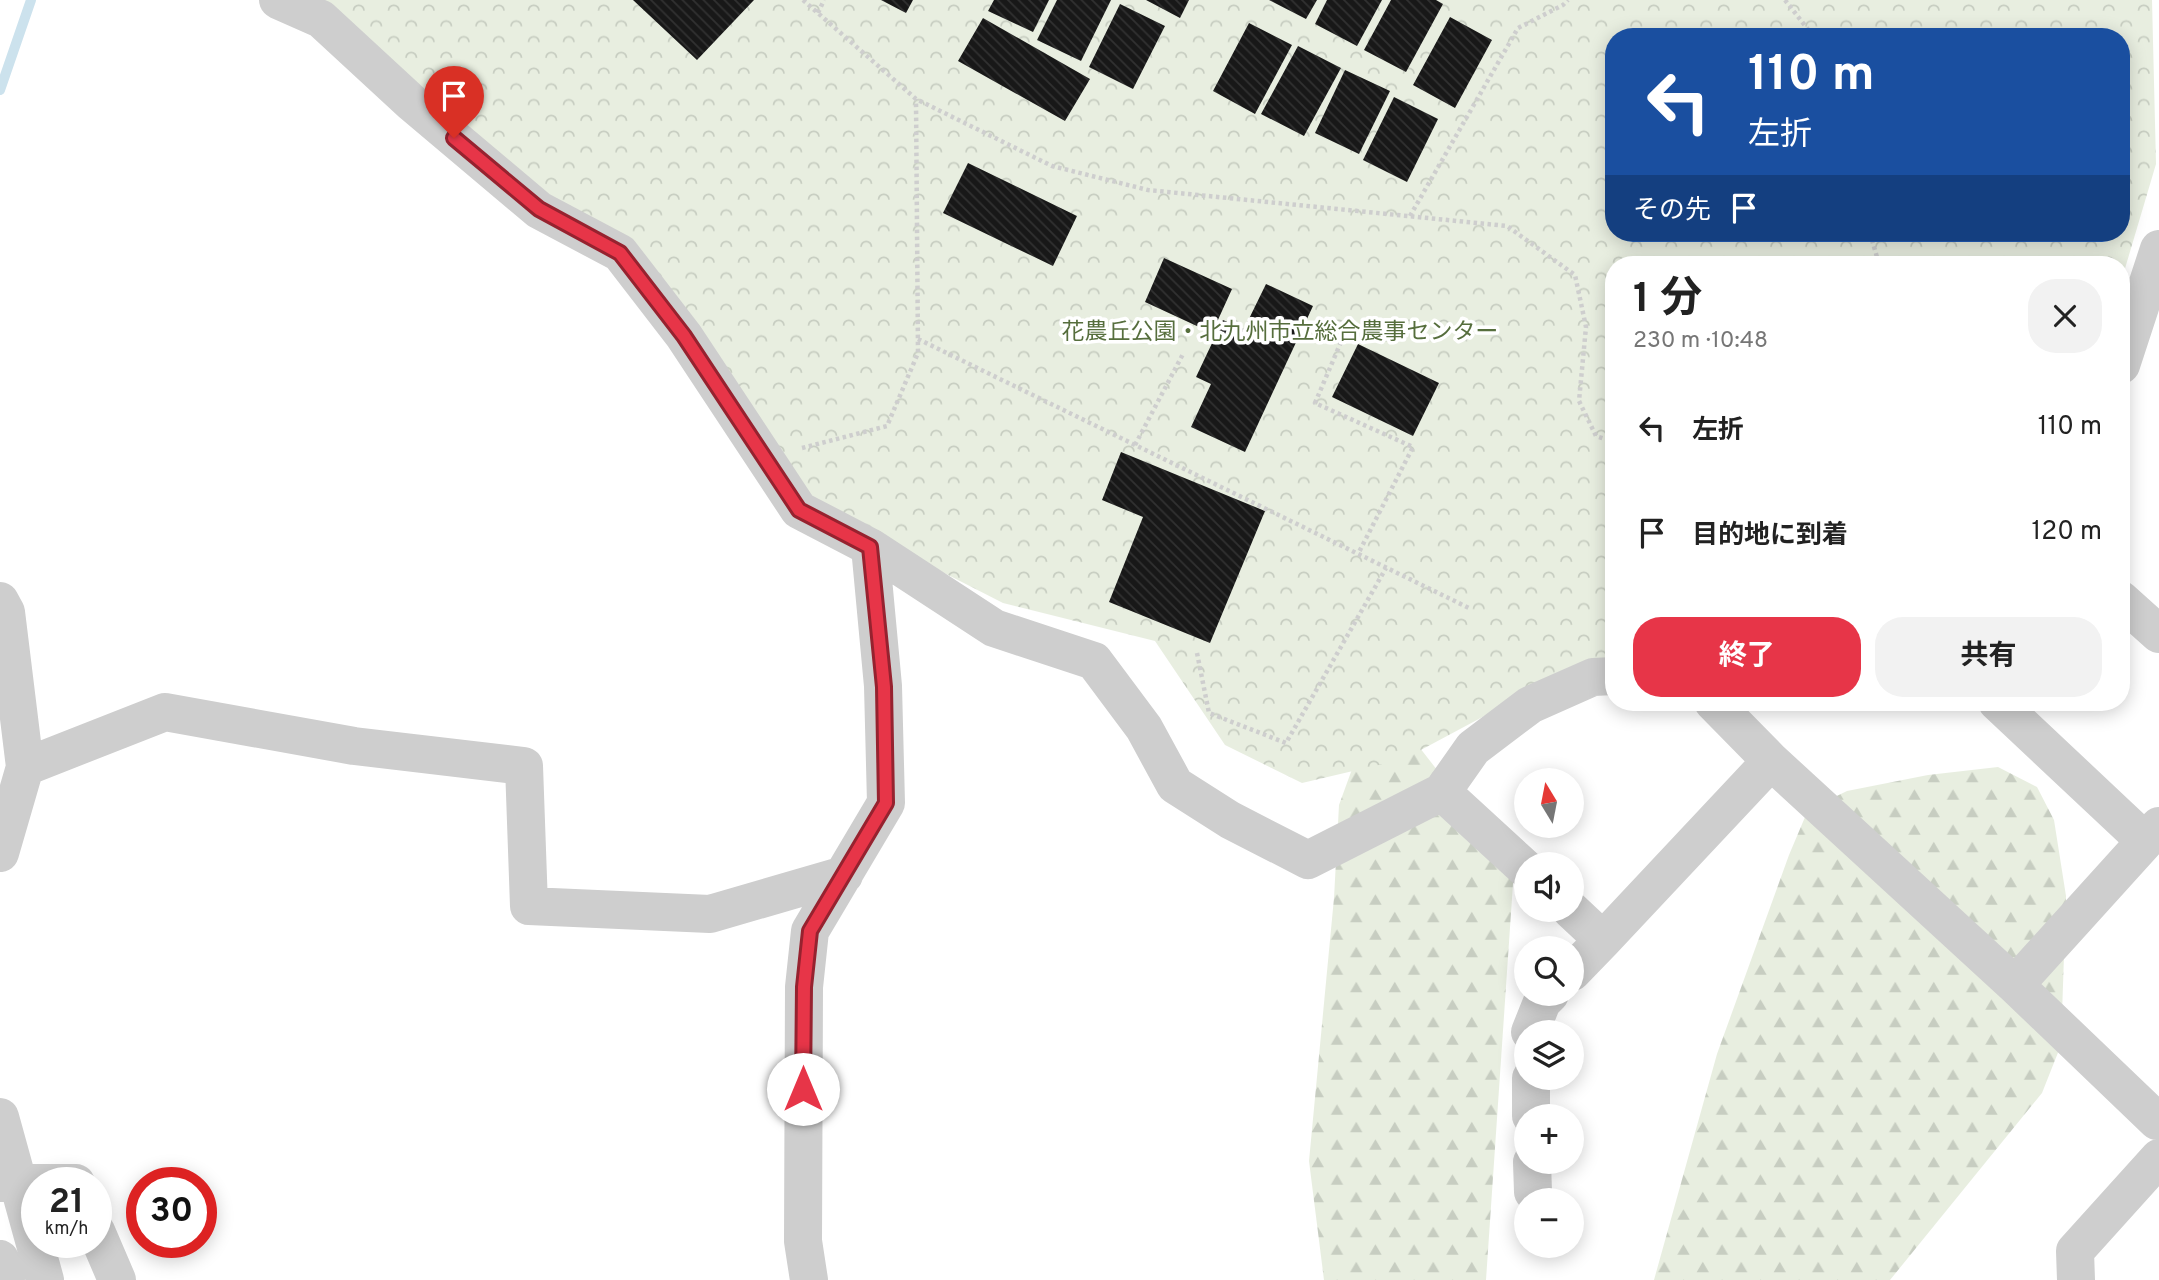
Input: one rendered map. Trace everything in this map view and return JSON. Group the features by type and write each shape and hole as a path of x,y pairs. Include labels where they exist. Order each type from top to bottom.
{"street":[{"path":"278,0 321,19 412,103 539,209 620,253 684,336 799,510 870,547 994,628 1094,661 1144,728 1175,785 1230,820 1308,860 1442,792 1472,748 1530,705 1594,677 1605,676"},
{"path":"2130,338 2159,250"},
{"path":"809,1280 803,1241 804,987 810,931 886,803 884,687 870,547"},
{"path":"0,601 6,612 25,768 0,853"},
{"path":"2130,608 2159,634"},
{"path":"1722,711 1771,761 2015,985 2158,1130 2075,1251 2076,1280"},
{"path":"2008,711 2152,834 2015,985"},
{"path":"25,768 165,712 354,746 524,766 529,906 710,914 844,875"},
{"path":"1584,960 1771,761"},
{"path":"1442,792 1514,858"},
{"path":"1584,922 1603,940"},
{"path":"0,1117 9,1183 45,1280"},
{"path":"108,1258 117,1280"},
{"path":"0,1259 6,1280"}],"path":[{"path":"803,0 916,99 1052,166 1148,190 1507,226 1576,275 1586,327 1579,401 1596,436 1605,439"},
{"path":"818,13 824,0"},
{"path":"1410,216 1518,28 1568,0"},
{"path":"1785,0 1807,28"},
{"path":"764,458 887,426 918,353 916,99"},
{"path":"918,339 1471,609"},
{"path":"1341,342 1315,403 1413,447 1359,554"},
{"path":"1135,445 1183,355"},
{"path":"1197,653 1209,713 1286,743 1386,568"}],"green space":[{"name":"花農丘公園・北九州市立総合農事センター","path":"294,0 2152,0 2156,164 2129,256 1605,256 1605,667 1559,676 1404,759 1302,783 1225,745 1155,641 1003,603 807,503 621,248 547,207"},
{"path":"1392,712 1514,869 1486,1280 1324,1280 1309,1161 1334,898 1339,805 1359,750"},
{"path":"1998,767 2037,787 2054,820 2066,896 2061,1045 2042,1093 1890,1280 1654,1280 1717,1054 1808,810 1847,791 1928,775"}],"building":[{"path":"633,0 754,0 697,60"},
{"path":"881,0 913,0 906,13"},
{"path":"994,0 1049,0 1033,32 988,11"},
{"path":"1057,0 1111,0 1081,61 1037,40"},
{"path":"1146,0 1189,0 1180,18"},
{"path":"1269,0 1317,0 1306,19"},
{"path":"1327,0 1382,0 1357,46 1315,24"},
{"path":"1391,0 1436,0 1443,4 1406,72 1364,50"},
{"path":"1120,4 1165,26 1133,89 1089,67"},
{"path":"1450,17 1492,40 1455,108 1413,85"},
{"path":"983,18 1090,79 1065,121 958,61"},
{"path":"1249,23 1292,45 1255,114 1213,91"},
{"path":"1298,46 1341,68 1304,136 1261,114"},
{"path":"1345,70 1390,91 1359,154 1315,133"},
{"path":"1394,97 1438,119 1407,182 1363,160"},
{"path":"968,163 1077,216 1053,266 943,213"},
{"path":"1164,258 1232,289 1212,333 1145,302"},
{"path":"1266,284 1313,306 1245,452 1191,427 1211,384 1196,377 1223,320 1244,329"},
{"path":"1358,344 1439,383 1413,436 1332,397"},
{"path":"1121,452 1265,511 1210,643 1109,602 1143,517 1102,500"}],"waterway":[{"path":"0,90 31,0"}],"route":[{"path":"454,138 539,209 620,253 684,336 799,510 870,547 884,687 886,803 810,931 804,987 803,1089"}]}
